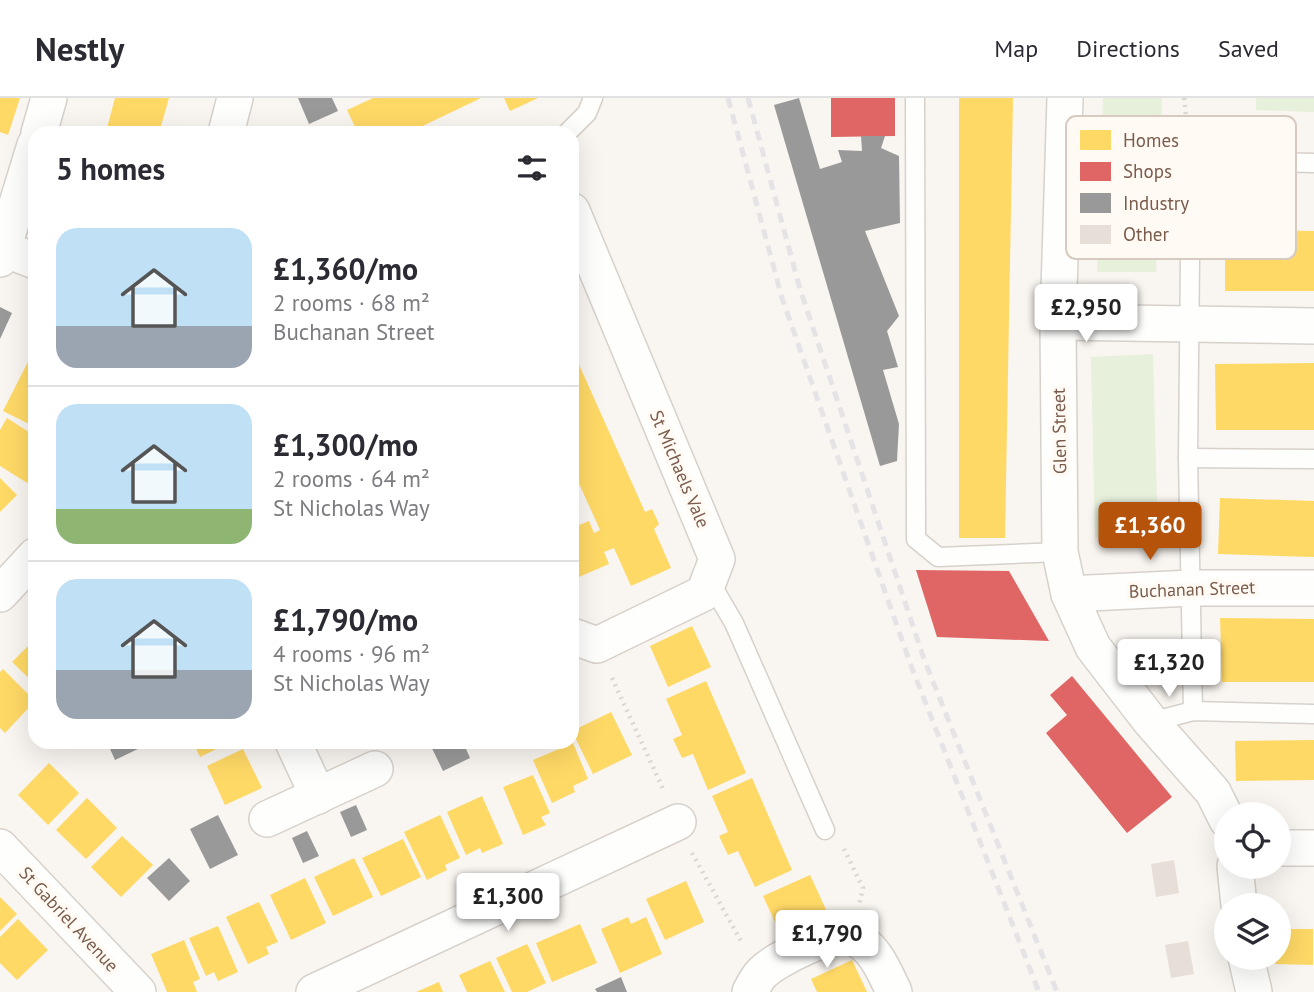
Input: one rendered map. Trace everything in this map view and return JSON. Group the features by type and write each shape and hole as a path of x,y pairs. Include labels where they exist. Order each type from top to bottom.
{"street":[{"path":"40,126 49,98"},
{"path":"228,126 235,98"},
{"name":"Glen Street","path":"1065,98 1058,323 1060,552 1069,594 1093,647 1151,722 1213,792 1218,802"},
{"path":"13,257 28,181"},
{"name":"St Michaels Vale","path":"579,228 717,559 710,582"},
{"path":"1058,323 1314,326"},
{"path":"0,594 28,564"},
{"path":"579,639 597,645 704,593 710,582"},
{"name":"Buchanan Street","path":"1069,594 1191,588 1314,588"},
{"path":"296,749 318,796"},
{"path":"267,818 375,769"},
{"path":"314,992 678,822"},
{"name":"St Gabriel Avenue","path":"0,847 138,992"},
{"path":"1291,848 1314,848"},
{"path":"750,992 761,974 790,954 838,935 853,937 867,946 894,992"},
{"path":"1249,970 1254,992"}],"lane":[{"path":"574,126 587,113 593,98"},
{"path":"915,98 916,540 938,557 1060,552"},
{"path":"1296,163 1314,163"},
{"path":"1190,259 1188,457 1192,711"},
{"path":"1188,457 1314,459"},
{"path":"710,582 734,624 825,830"},
{"path":"1151,722 1192,711 1314,714"}],"path":[{"path":"1184,98 1186,116"},
{"path":"825,830 841,842 863,888 853,937"}],"green space":[{"path":"1103,98 1162,98 1161,116 1102,116"},
{"path":"1256,98 1314,98 1314,112 1256,110"},
{"path":"1097,259 1156,259 1156,272 1097,272"},
{"path":"1153,354 1158,540 1095,537 1091,357"}],"building: Homes":[{"path":"0,98 20,98 8,135 0,132"},
{"path":"115,98 169,98 161,126 108,126"},
{"path":"373,98 481,98 423,126 355,126 347,110"},
{"path":"504,98 538,98 510,111"},
{"path":"959,98 1013,98 1005,538 959,538"},
{"path":"1296,231 1314,231 1314,291 1225,291 1225,259 1296,259"},
{"path":"28,362 28,424 3,411"},
{"path":"1314,363 1314,430 1216,430 1215,364"},
{"path":"579,365 645,512 652,509 659,524 654,529 671,568 631,586 614,548 604,552 609,564 579,577 579,525 589,521 594,533 600,530 579,484"},
{"path":"7,418 28,432 28,483 0,466 0,430"},
{"path":"0,478 17,495 0,512"},
{"path":"1220,498 1314,501 1314,557 1218,554"},
{"path":"1220,618 1314,619 1314,682 1222,682"},
{"path":"692,626 711,667 668,687 650,646"},
{"path":"28,646 28,677 12,662"},
{"path":"3,669 28,694 28,708 5,733 0,728 0,672"},
{"path":"706,681 746,773 708,790 693,754 682,758 673,739 682,735 666,699"},
{"path":"611,712 632,755 593,774 579,745 579,728"},
{"path":"1314,740 1314,780 1236,781 1235,741"},
{"path":"196,749 217,749 200,757"},
{"path":"243,749 262,788 225,805 207,766"},
{"path":"559,749 576,749 588,779 573,786 575,792 552,803 533,760"},
{"path":"49,763 79,793 48,825 18,795"},
{"path":"533,775 550,813 541,817 546,825 523,835 503,787"},
{"path":"752,778 792,870 755,887 738,851 728,855 719,836 728,832 712,796"},
{"path":"482,796 503,844 482,853 480,848 466,855 447,812"},
{"path":"87,798 117,828 86,859 56,830"},
{"path":"440,815 460,858 445,865 447,870 427,880 404,832"},
{"path":"122,836 153,865 121,897 91,867"},
{"path":"403,839 421,877 381,896 362,858"},
{"path":"354,858 373,897 333,916 314,877"},
{"path":"810,875 828,914 781,935 763,896"},
{"path":"305,878 326,923 291,940 270,895"},
{"path":"686,881 704,922 665,940 646,899"},
{"path":"0,897 17,914 0,931"},
{"path":"259,902 278,942 266,947 269,954 248,964 226,917"},
{"path":"628,917 631,924 646,917 662,954 620,973 601,929"},
{"path":"18,919 48,950 17,980 0,963 0,937"},
{"path":"580,924 597,963 552,982 536,943"},
{"path":"218,926 238,972 218,981 214,972 206,976 189,938"},
{"path":"1291,929 1313,929 1313,965 1291,964"},
{"path":"184,940 200,979 193,982 197,992 167,992 151,954"},
{"path":"527,944 546,983 527,992 512,992 496,958"},
{"path":"852,960 867,992 817,992 811,979"},
{"path":"490,961 505,992 467,992 459,975"},
{"path":"439,982 443,992 416,992"}],"building: Shops":[{"path":"831,98 895,98 895,136 831,137"},
{"path":"916,570 1009,571 1049,641 937,637"},
{"path":"1072,676 1172,797 1127,833 1046,733 1067,715 1050,695"}],"building: Industry":[{"path":"298,98 332,98 338,111 309,124"},
{"path":"799,98 820,169 842,162 838,150 862,151 861,136 885,136 881,148 899,156 900,223 865,231 899,316 887,331 898,367 883,370 899,424 897,461 880,466 774,105"},
{"path":"0,307 12,313 0,339"},
{"path":"110,749 138,749 115,760"},
{"path":"432,749 466,749 470,758 443,771"},
{"path":"356,805 367,830 351,837 340,812"},
{"path":"218,815 238,855 210,869 190,829"},
{"path":"307,831 319,856 303,863 292,838"},
{"path":"169,858 190,881 169,901 147,878"},
{"path":"621,977 627,992 597,992 595,989"}],"building: Other":[{"path":"1174,860 1179,893 1156,897 1151,864"},
{"path":"1188,941 1194,974 1171,978 1165,945"}],"railway":[{"path":"728,98 782,298 910,663 1039,992"},
{"path":"748,98 800,289 924,659 1057,992"}]}
